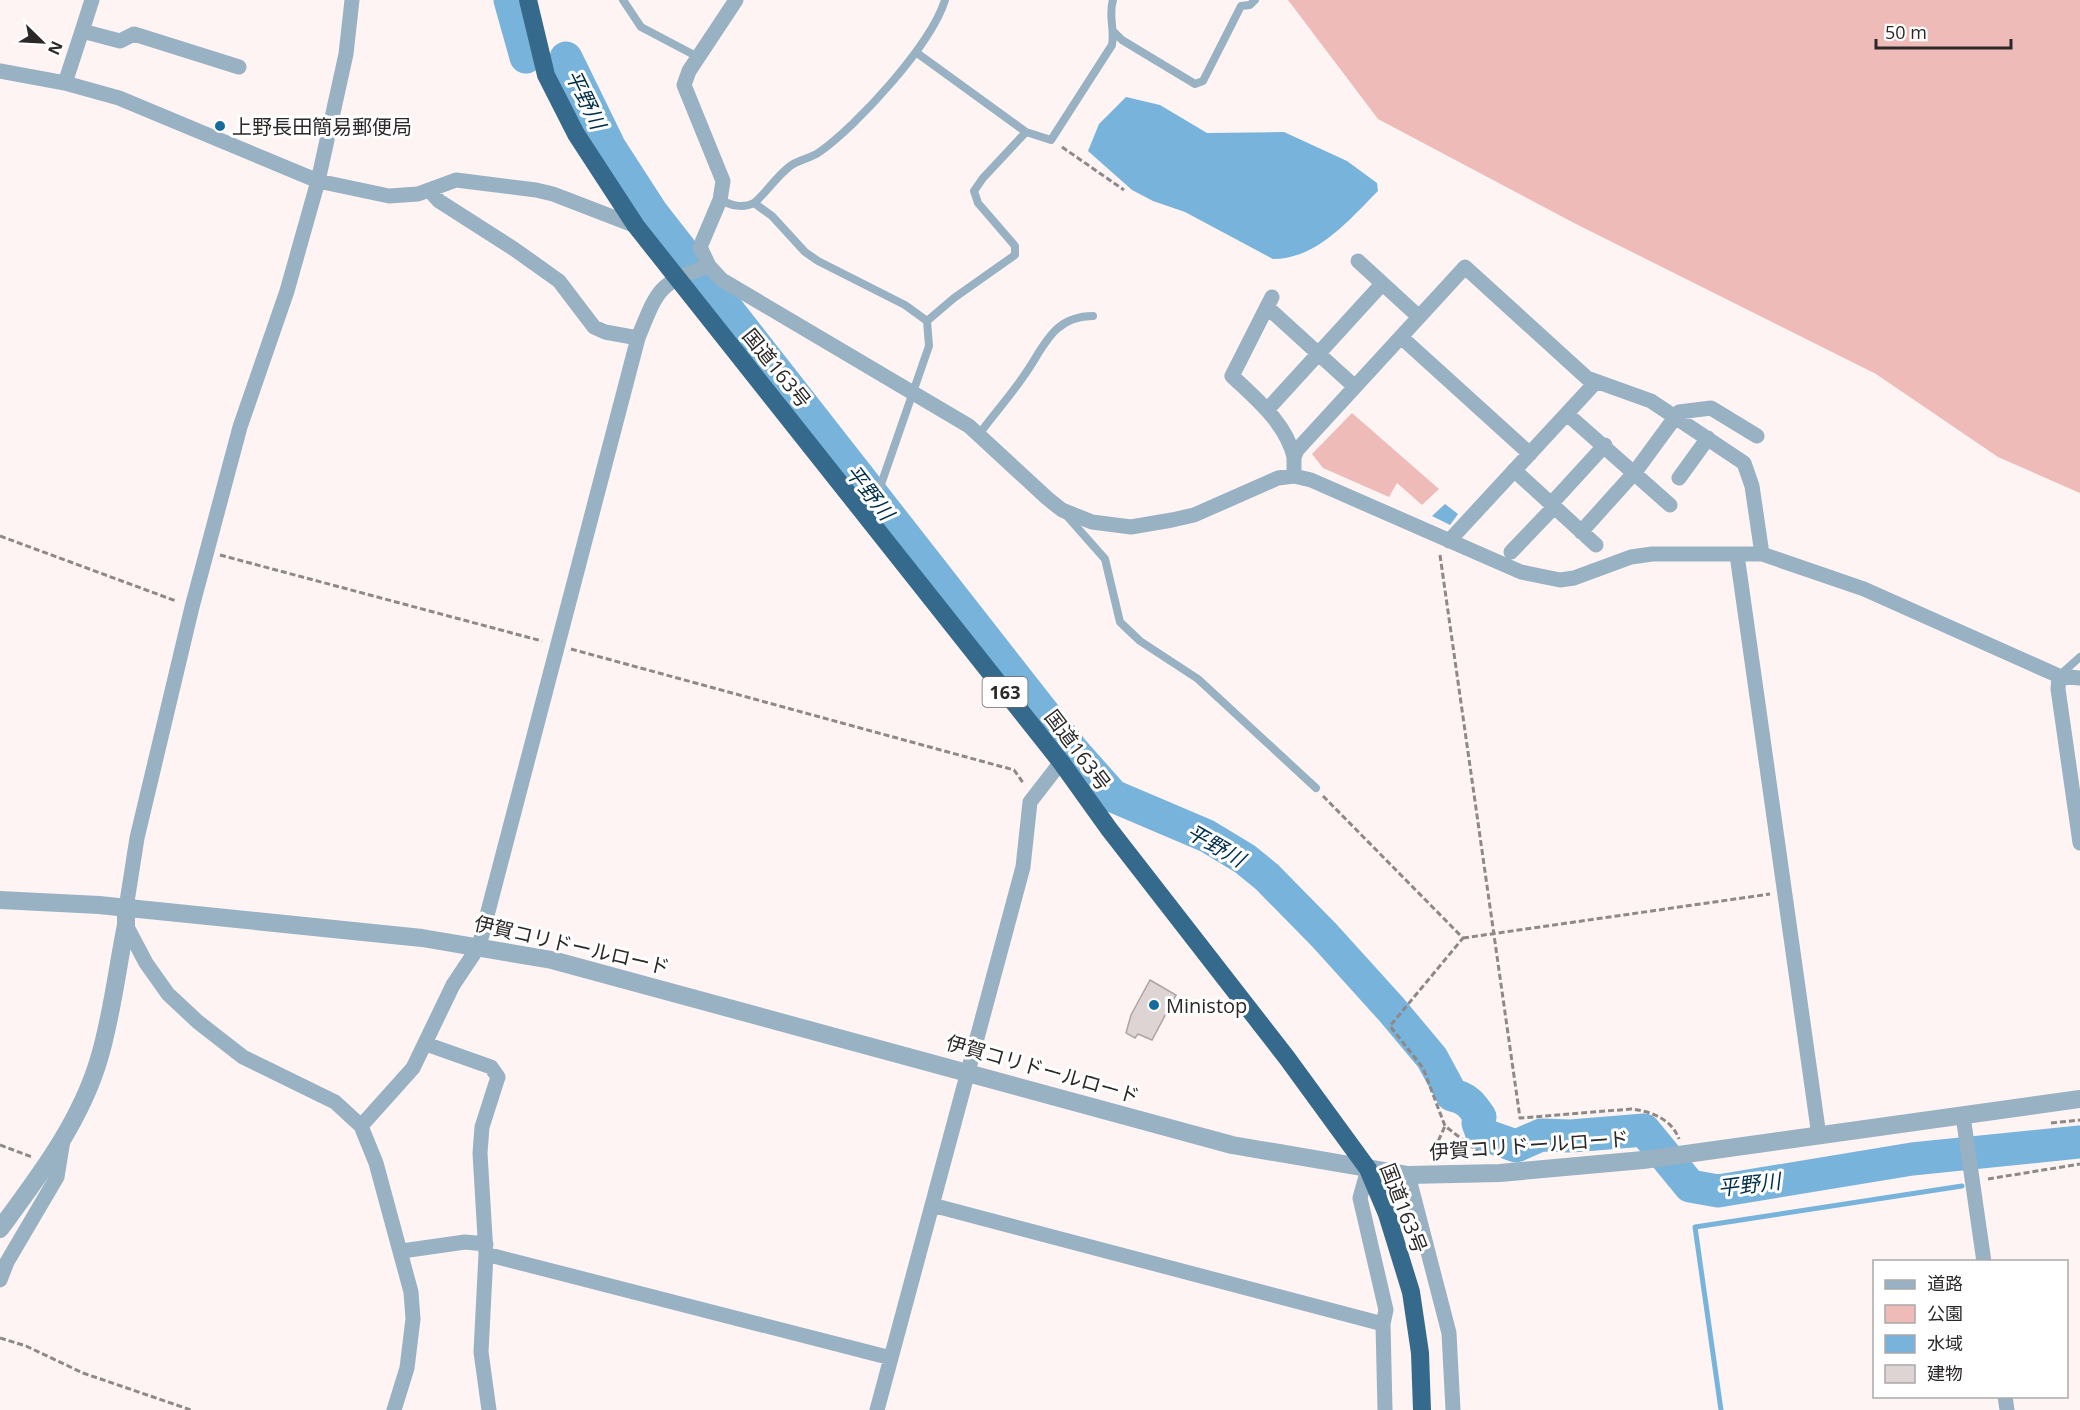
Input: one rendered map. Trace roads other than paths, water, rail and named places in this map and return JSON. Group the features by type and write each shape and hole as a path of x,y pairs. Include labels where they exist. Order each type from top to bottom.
{"highway":[{"name":"国道163号","path":"528,0 546,75 576,134 636,226 675,277 870,514 1061,762 1109,829 1287,1058 1368,1169 1387,1214 1411,1292 1420,1353 1422,1410"}],"street":[{"path":"65,83 92,0"},
{"path":"0,1228 48,1163 84,1100 100,1058 126,916 137,838 192,607 240,428 287,291 318,181 346,54 352,0"},
{"path":"736,0 698,57 684,85 723,181 720,200 700,247 709,266 722,280 980,433 1062,510 1092,522 1131,527 1194,515 1278,478 1294,476 1311,480 1521,572 1560,580 1574,578 1631,557 1652,554 1762,554 1864,589 2059,676 2080,678"},
{"path":"82,31 120,42 134,34 239,67"},
{"path":"0,71 65,83 119,98 318,181 389,196 430,191 446,182 456,180 536,190 553,194 636,226"},
{"path":"430,191 438,201 514,249 559,282 594,327 605,332 638,338"},
{"path":"1358,261 1419,317"},
{"path":"361,1126 412,1068 426,1044 453,985 479,946 638,338 655,296 675,277 709,266"},
{"path":"1294,457 1465,267 1545,341 1595,383 1639,394 1708,438 1748,468 1762,554"},
{"path":"1267,410 1382,284"},
{"path":"1294,476 1292,446 1267,410 1232,376 1269,302 1317,353 1355,387"},
{"path":"1401,337 1530,454"},
{"path":"1443,538 1514,471 1595,383"},
{"path":"1581,532 1635,472 1674,415 1690,410 1711,408 1757,436"},
{"path":"1567,414 1605,445 1670,505"},
{"path":"1679,478 1708,438"},
{"path":"1511,552 1605,445"},
{"path":"1514,471 1596,545"},
{"path":"1737,555 1819,1136"},
{"path":"2059,676 2058,689 2080,843"},
{"path":"877,1410 1023,867 1030,802 1061,762"},
{"name":"伊賀コリドールロード","path":"0,900 51,901 126,916 479,946 608,973 1232,1145 1415,1175 1500,1173 1643,1160 2080,1099"},
{"path":"126,916 146,963 168,994 198,1022 243,1057 334,1102 361,1126 376,1163 402,1251 411,1292 413,1319 407,1368 394,1410"},
{"path":"426,1044 491,1067 498,1077 482,1126 480,1153 486,1249 481,1352 489,1410"},
{"path":"1963,1116 1984,1260"},
{"path":"0,1280 7,1262 57,1177 64,1134"},
{"path":"1368,1169 1360,1198 1386,1310 1383,1324 1385,1410"},
{"path":"1415,1175 1449,1333 1453,1410"},
{"path":"932,1205 1383,1324"},
{"path":"402,1251 465,1242 891,1358"}],"lane":[{"path":"623,0 641,27 698,57"},
{"path":"720,200 733,206 747,206 754,203 785,170 816,154 843,132 917,53 933,27 945,0"},
{"path":"917,53 1026,132 1051,140 1086,81 1112,45 1114,32 1109,12 1113,0"},
{"path":"1114,32 1122,40 1195,84 1203,81 1241,6 1250,5 1255,0"},
{"path":"927,321 954,298 1014,255 1015,246 978,203 974,191 983,178 1026,132"},
{"path":"754,203 786,228 805,252 818,261 904,305 927,321"},
{"path":"980,433 1022,379 1052,333 1077,316 1093,316"},
{"path":"870,514 929,346 927,321"},
{"path":"1062,510 1105,559 1120,622 1140,641 1198,679 1316,788"},
{"path":"2059,676 2080,657"}],"water":[{"path":"1126,97 1160,105 1207,133 1284,132 1347,161 1377,183 1378,191 1344,225 1318,245 1289,257 1273,259 1185,212 1153,201 1132,190 1088,151 1099,124"},
{"path":"1445,504 1458,514 1450,525 1432,516"}],"waterway":[{"name":"平野川","path":"510,0 526,57"},
{"name":"平野川","path":"566,58 610,148 652,213 1073,751 1113,796 1207,836 1245,859 1267,877 1324,935 1432,1058 1452,1095 1469,1103 1480,1117 1478,1123 1482,1134 1516,1146 1541,1135 1571,1136 1644,1130 1690,1186 1718,1191 1912,1159 2080,1142"},
{"path":"1721,1410 1695,1227 1962,1186"}],"place":[{"name":"上野長田簡易郵便局","path":"220,126"},
{"name":"Ministop","path":"1154,1005"}]}
